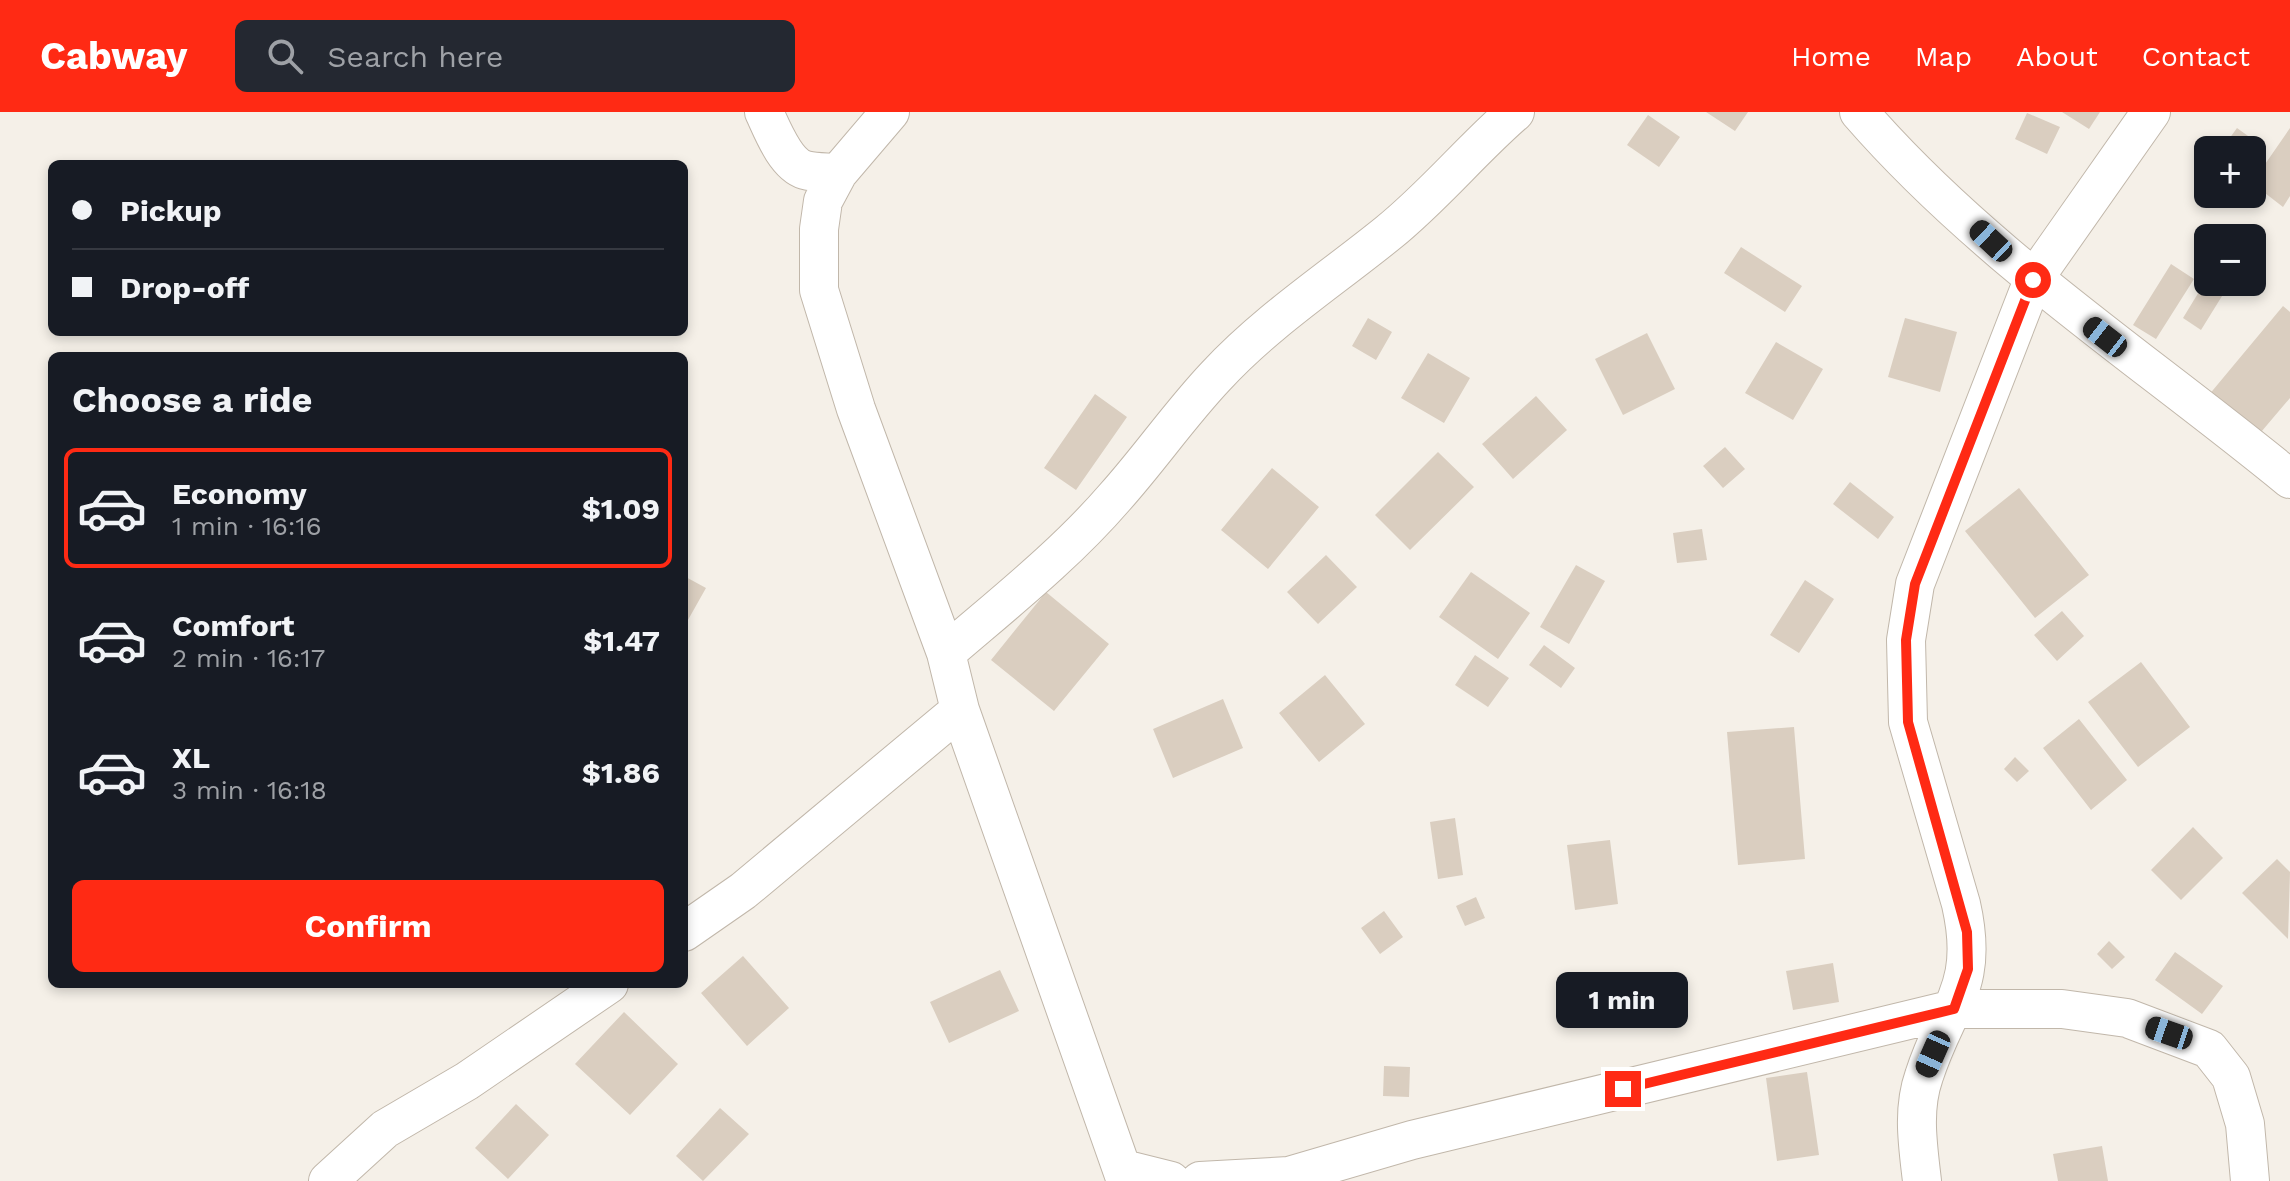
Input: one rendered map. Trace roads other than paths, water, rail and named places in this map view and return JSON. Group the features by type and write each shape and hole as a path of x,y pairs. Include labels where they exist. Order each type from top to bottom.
{"street":[{"path":"764,112 775,136 795,164 804,170 838,173"},
{"path":"890,112 838,173 823,201 819,229 819,290 856,409 946,653 960,710 1124,1175 1171,1181"},
{"path":"946,653 1032,579 1113,499 1214,377 1258,334 1390,232 1432,193 1474,147 1515,112"},
{"path":"1859,112 1887,144 2033,280 2129,356 2186,393 2290,479"},
{"path":"1922,1181 1916,1120 1923,1077 1954,1009 1968,969 1967,932 1908,722 1906,640 1915,584 2033,280 2151,112"},
{"path":"688,929 743,891 960,710"},
{"path":"328,1181 385,1129 467,1081 603,988"},
{"path":"1200,1181 1289,1176 1412,1140 1954,1009 2062,1009 2127,1018 2209,1049 2231,1077 2245,1124 2250,1181"}]}
